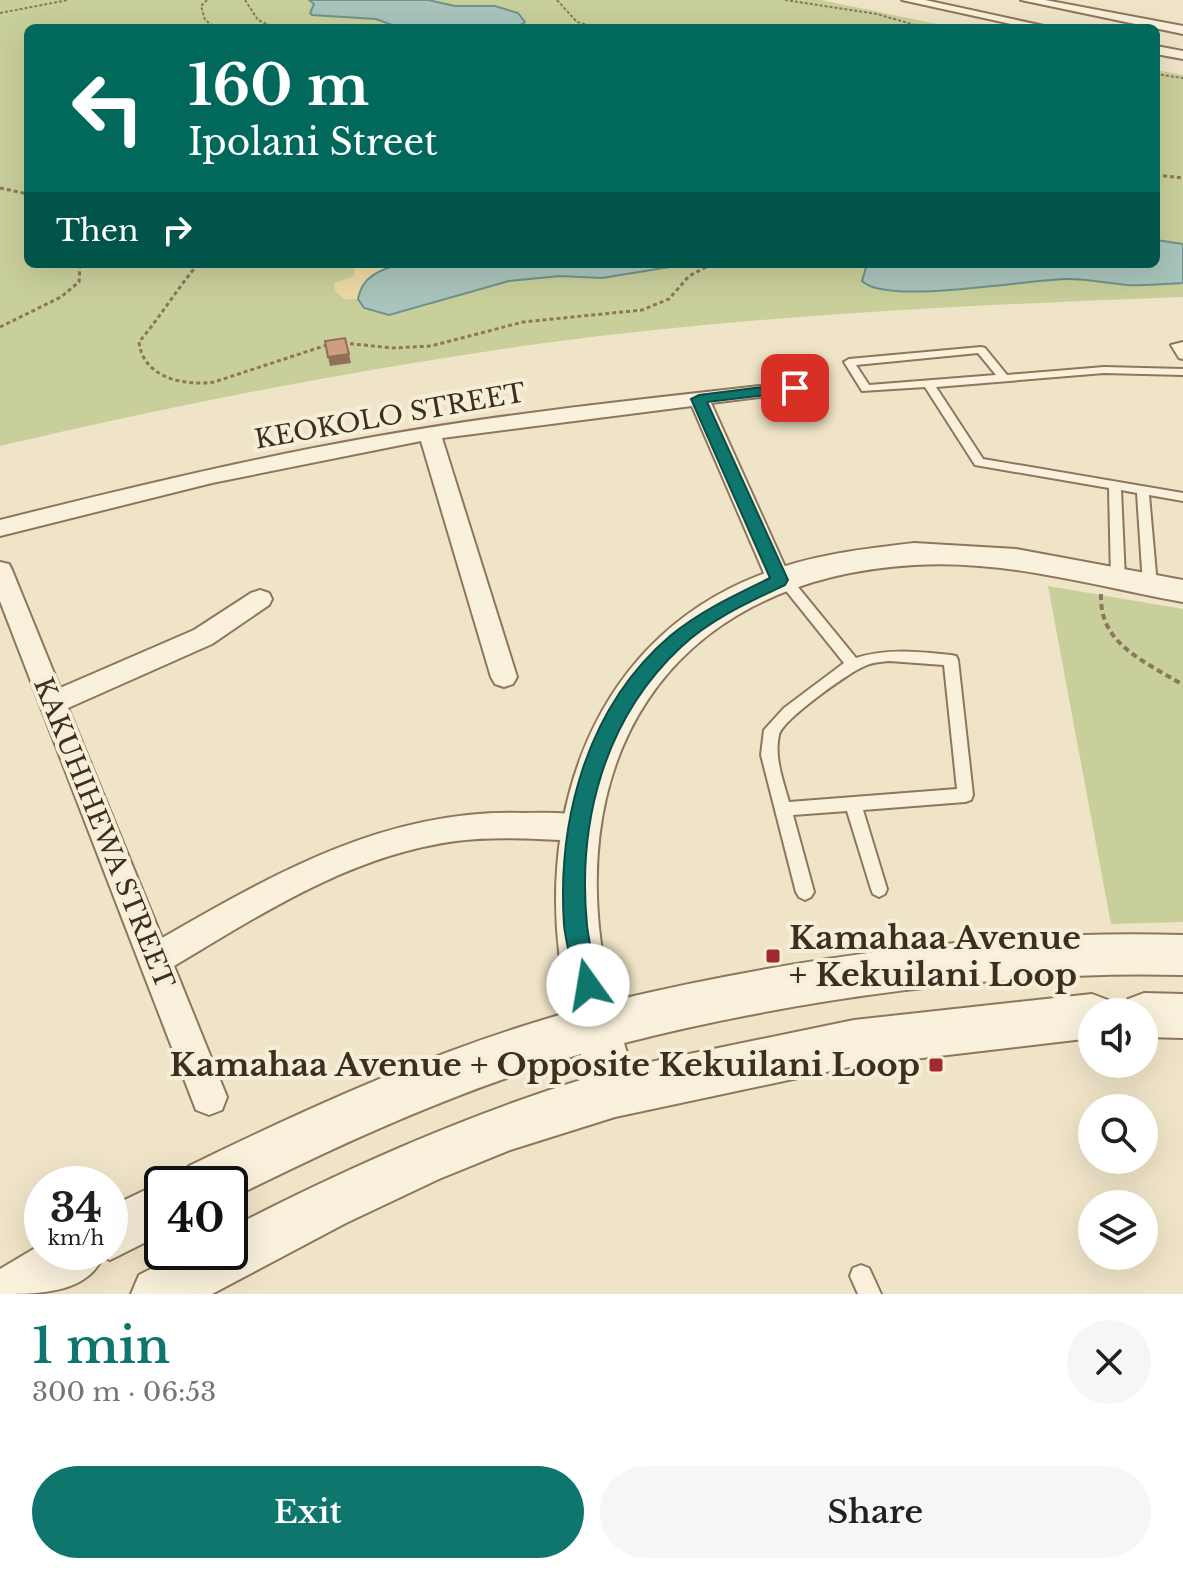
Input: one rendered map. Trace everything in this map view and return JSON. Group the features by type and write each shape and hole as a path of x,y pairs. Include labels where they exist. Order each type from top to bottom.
{"street":[{"path":"908,0 1027,24"},
{"path":"1027,0 1152,24"},
{"path":"1160,26 1183,30"},
{"path":"1160,51 1183,55"},
{"name":"KEOKOLO STREET","path":"0,528 266,465 430,434 795,388"},
{"path":"699,399 782,580"},
{"path":"430,434 438,469 504,677"},
{"path":"615,1093 597,1027 576,926 578,828 594,760 621,706 656,661 697,624 745,595 782,580 854,560 944,554 1007,559 1138,583"},
{"name":"KAKUHIHEWA STREET","path":"0,570 209,1097"},
{"path":"52,703 203,637 260,599"},
{"path":"154,960 298,878 328,863 389,841 456,828 491,825 578,828"},
{"path":"246,1166 402,1094 492,1059 597,1027 834,980 1069,955 1183,955"},
{"path":"1158,1015 1183,1016"},
{"path":"158,1294 328,1205 422,1162 510,1126 615,1093 854,1043 1078,1018"},
{"path":"8,1294 49,1270"}],"lane":[{"path":"1183,345 1176,345 1183,356"},
{"path":"1003,377 981,350 849,362 866,389 1104,370 1183,372"},
{"path":"928,383 979,462 1183,497"},
{"path":"1115,485 1138,583"},
{"path":"1138,583 1143,490"},
{"path":"782,580 852,663"},
{"path":"783,809 965,795 951,660 887,655 852,663 772,730 768,746 783,809 805,892"},
{"path":"853,804 879,889"}],"path":[{"path":"0,13 68,0"},
{"path":"207,0 201,6 202,15 210,24"},
{"path":"245,0 258,20 266,24"},
{"path":"557,0 577,22 584,24"},
{"path":"785,0 887,16 912,24"},
{"path":"1160,75 1183,78"},
{"path":"1160,175 1183,178"},
{"path":"0,188 24,193"},
{"path":"0,327 71,290 81,276 80,268"},
{"path":"195,268 165,303 157,320 139,342 140,353 148,364 182,384 201,383 274,366 335,343 393,348 431,346 458,342 523,322 642,310 669,299 689,276 704,268"},
{"path":"1138,583 1100,615 1118,644 1183,685"}],"green space":[{"path":"0,0 821,0 937,24 24,24 24,268 1160,268 1160,71 1183,75 1183,297 784,318 545,343 271,388 0,446"},
{"path":"1048,586 1183,609 1183,922 1111,924"}],"sand":[{"path":"355,268 390,268 368,280 358,299 344,299 335,291 334,283 354,276"}],"water":[{"path":"309,0 428,0 455,6 495,6 518,13 525,22 389,24 376,19 312,15 314,4"},
{"path":"1160,241 1183,244 1183,283 1135,285 1067,279 899,291 876,288 862,281 866,268 1160,268"},
{"path":"390,268 663,268 602,278 560,276 509,281 389,315 364,308 358,299 363,285"}],"building":[{"path":"345,338 349,354 328,357 325,341"}],"place":[{"name":"Kamahaa Avenue + Kekuilani Loop","path":"773,956"},
{"name":"Kamahaa Avenue + Opposite Kekuilani Loop","path":"936,1065"}],"route":[{"path":"588,985 576,926 575,855 585,790 606,732 637,683 676,641 721,609 779,580 699,399 795,388"}]}
